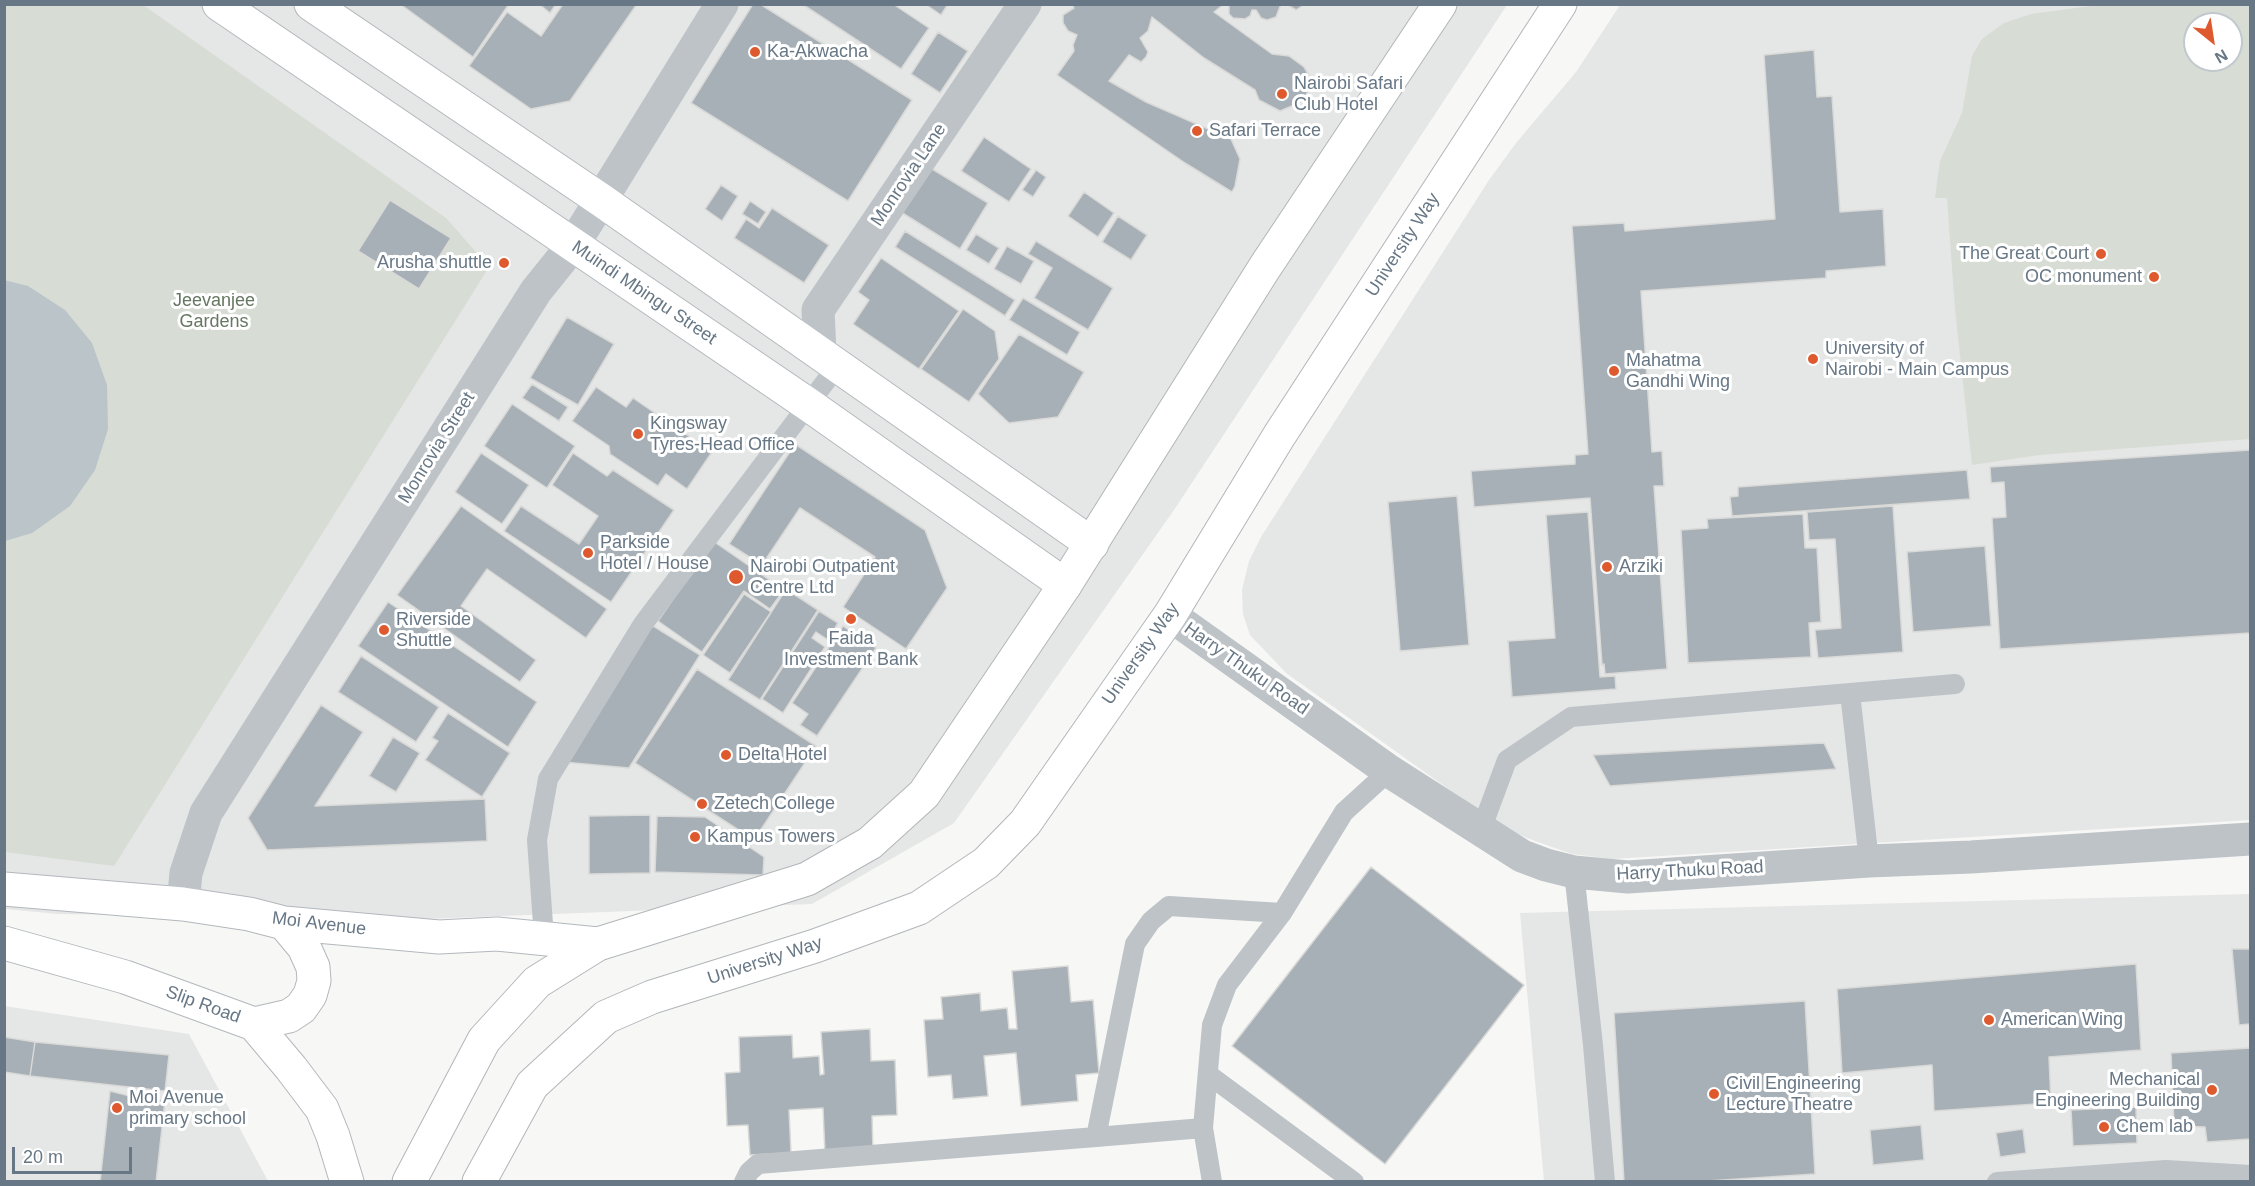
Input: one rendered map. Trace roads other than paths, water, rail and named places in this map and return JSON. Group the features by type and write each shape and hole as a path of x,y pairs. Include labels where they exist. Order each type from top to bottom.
{"main road":[{"name":"Muindi Mbingu Street","path":"219,4 809,405 1065,585"},
{"path":"312,4 602,200 1092,544"},
{"path":"409,1182 484,1040 537,982 598,944 807,879 870,843 924,794 1092,544 1265,267 1440,4"},
{"name":"University Way","path":"479,1182 532,1085 606,1017 652,998 815,946 919,908 986,863 1025,823 1170,615 1279,436 1560,4"},
{"name":"Moi Avenue","path":"4,890 183,904 249,914 284,923 439,937 497,934 598,944"},
{"path":"254,1024 289,1016 301,1008 310,995 314,981 313,967 304,947 284,923"},
{"name":"Slip Road","path":"6,943 124,977 254,1024 322,1109 347,1182"}],"street":[{"name":"Monrovia Street","path":"183,904 186,873 206,813 537,291 573,245 602,200 722,4"},
{"name":"Monrovia Lane","path":"829,359 818,310 1025,4"},
{"name":"Harry Thuku Road","path":"1170,615 1389,771 1481,830 1522,856 1574,872 1628,877 2250,839"}],"lane":[{"path":"544,938 537,840 548,779 643,624 809,405 829,359"},
{"path":"1481,830 1506,760 1571,717 1955,684"},
{"path":"1851,693 1869,861"},
{"path":"1212,1182 1203,1128 1212,1025 1227,985 1282,913 1344,812 1389,771"},
{"path":"1574,872 1605,1182"},
{"path":"1096,1137 1135,944 1151,921 1169,906 1282,913"},
{"path":"1209,1075 1354,1182"},
{"path":"744,1182 749,1172 758,1164 1203,1128"},
{"path":"1996,1182 2166,1170 2250,1175"}],"place":[{"name":"Ka-Akwacha","path":"755,52"},
{"name":"Nairobi Safari Club Hotel","path":"1282,94"},
{"name":"Safari Terrace","path":"1197,131"},
{"name":"The Great Court","path":"2101,254"},
{"name":"Arusha shuttle","path":"504,263"},
{"name":"OC monument","path":"2154,277"},
{"name":"University of Nairobi - Main Campus","path":"1813,359"},
{"name":"Mahatma Gandhi Wing","path":"1614,371"},
{"name":"Kingsway Tyres-Head Office","path":"638,434"},
{"name":"Parkside Hotel / House","path":"588,553"},
{"name":"Arziki","path":"1607,567"},
{"name":"Nairobi Outpatient Centre Ltd","path":"736,577"},
{"name":"Faida Investment Bank","path":"851,619"},
{"name":"Riverside Shuttle","path":"384,630"},
{"name":"Delta Hotel","path":"726,755"},
{"name":"Zetech College","path":"702,804"},
{"name":"Kampus Towers","path":"695,837"},
{"name":"American Wing","path":"1989,1020"},
{"name":"Mechanical Engineering Building","path":"2212,1090"},
{"name":"Civil Engineering Lecture Theatre","path":"1714,1094"},
{"name":"Moi Avenue primary school","path":"117,1108"},
{"name":"Chem lab","path":"2104,1127"}],"park label":[{"name":"Jeevanjee Gardens","path":"214,311"}]}
